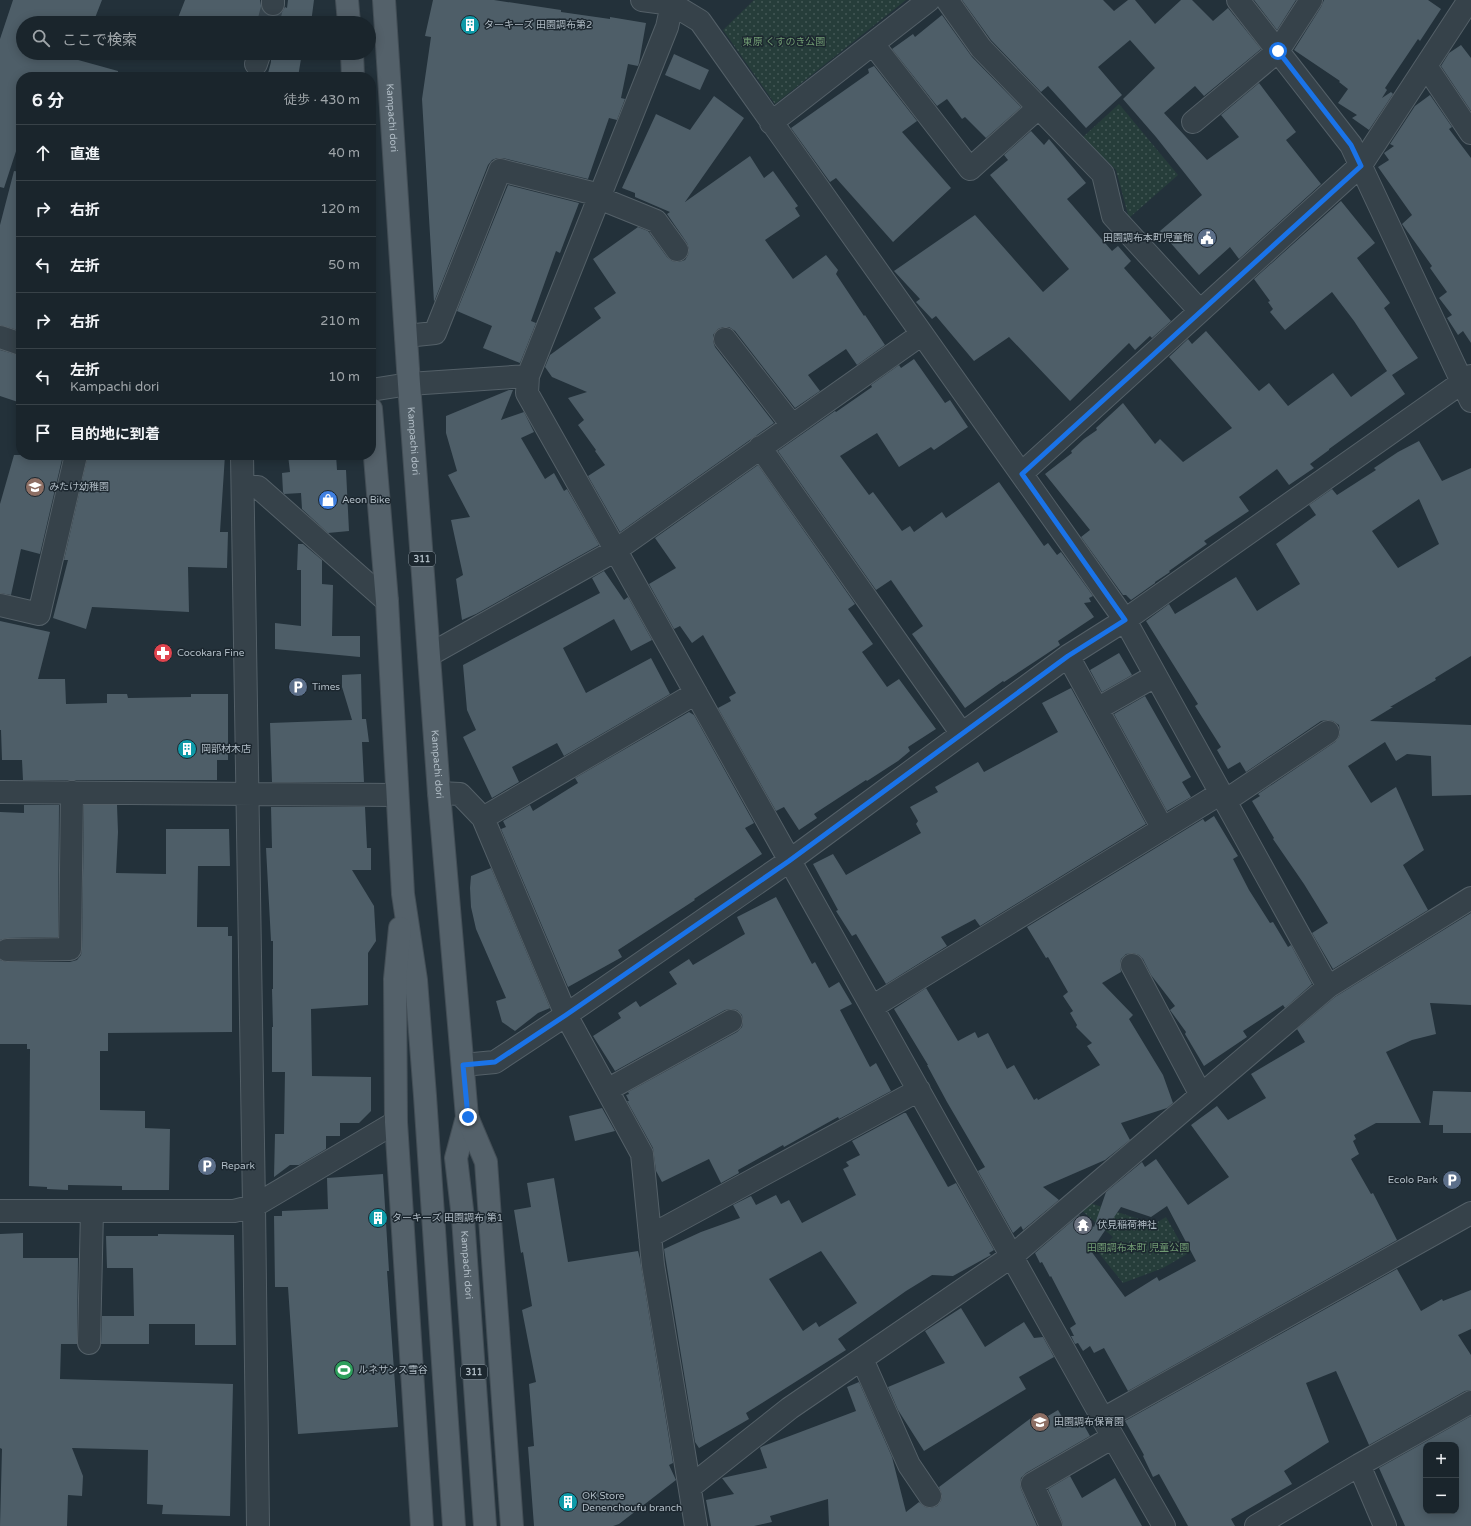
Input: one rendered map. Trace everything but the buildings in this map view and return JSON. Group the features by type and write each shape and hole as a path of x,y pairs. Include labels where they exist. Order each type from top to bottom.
{"main road":[{"path":"347,0 348,16"},
{"name":"Kampachi dori","path":"384,0 406,336 439,793 468,1117 456,1158 463,1218 485,1526"},
{"path":"352,60 353,72"},
{"path":"375,460 387,601 403,894 416,980 454,1526"},
{"path":"403,894 395,979 396,1122 422,1526"},
{"path":"468,1117 486,1162 512,1526"}],"street":[{"path":"642,0 673,2 700,21 1125,620 1328,987"},
{"path":"771,122 929,0"},
{"path":"947,0 981,48 1103,174 1113,216 1200,311"},
{"path":"463,1065 495,1062 566,1015 789,861 1068,656 1125,620 1468,386 1351,145 1238,0"},
{"path":"1192,122 1278,51 1311,0"},
{"path":"1022,474 1361,166 1469,0"},
{"path":"673,2 667,27 528,376 527,393 1164,1526"},
{"path":"873,44 970,169 1038,108"},
{"path":"1426,66 1471,133"},
{"path":"406,336 434,333 500,170 600,195 610,202 656,221 677,250"},
{"path":"429,655 616,550 922,334"},
{"path":"0,337 16,342"},
{"path":"725,339 792,425"},
{"path":"376,389 410,384 528,376"},
{"path":"760,447 962,734"},
{"path":"0,605 39,614 75,460"},
{"path":"242,460 258,1526"},
{"path":"243,487 258,487 387,601"},
{"path":"1068,656 1163,829"},
{"path":"1097,709 1155,676"},
{"path":"483,818 696,693"},
{"path":"872,1008 1163,829 1223,797 1328,732"},
{"path":"0,792 397,795"},
{"path":"7,950 70,949 72,792"},
{"path":"439,793 460,794 483,818 566,1015 642,1154 653,1265 696,1526"},
{"path":"690,1487 790,1408 1012,1256 1328,987 1471,898"},
{"path":"1132,965 1201,1095"},
{"path":"607,1090 731,1021"},
{"path":"650,1236 919,1090"},
{"path":"0,1211 234,1211 254,1206 396,1122"},
{"path":"89,1343 92,1211"},
{"path":"1051,1526 1032,1484 1108,1428 1471,1213"},
{"path":"862,1359 909,1465 930,1496"},
{"path":"1256,1526 1358,1465 1471,1402"},
{"path":"1358,1465 1386,1526"}],"green space":[{"name":"東原 くすのき公園","path":"754,0 906,0 775,104 723,30"},
{"path":"1119,104 1178,175 1129,218 1116,170 1083,137"},
{"name":"田園調布本町 児童公園","path":"1090,1203 1154,1224 1166,1217 1187,1254 1163,1268 1123,1283 1098,1252 1113,1237 1080,1209"}],"tunnel":[{"path":"270,16 273,4"}],"place":[{"name":"ターキーズ 田園調布第2","path":"470,25"},
{"name":"田園調布本町児童館","path":"1207,238"},
{"name":"みたけ幼稚園","path":"35,487"},
{"name":"Aeon Bike","path":"328,500"},
{"name":"Cocokara Fine","path":"163,653"},
{"name":"Times","path":"298,687"},
{"name":"岡部材木店","path":"187,749"},
{"name":"Repark","path":"207,1166"},
{"name":"Ecolo Park","path":"1452,1180"},
{"name":"ターキーズ 田園調布 第1","path":"378,1218"},
{"name":"伏見稲荷神社","path":"1083,1225"},
{"name":"ルネサンス雪谷","path":"344,1370"},
{"name":"田園調布保育園","path":"1040,1422"},
{"name":"OK Store Denenchoufu branch","path":"568,1502"}],"route":[{"path":"468,1117 463,1065 495,1062 566,1015 789,861 1068,656 1125,620 1022,474 1361,166 1351,145 1278,51"}]}
